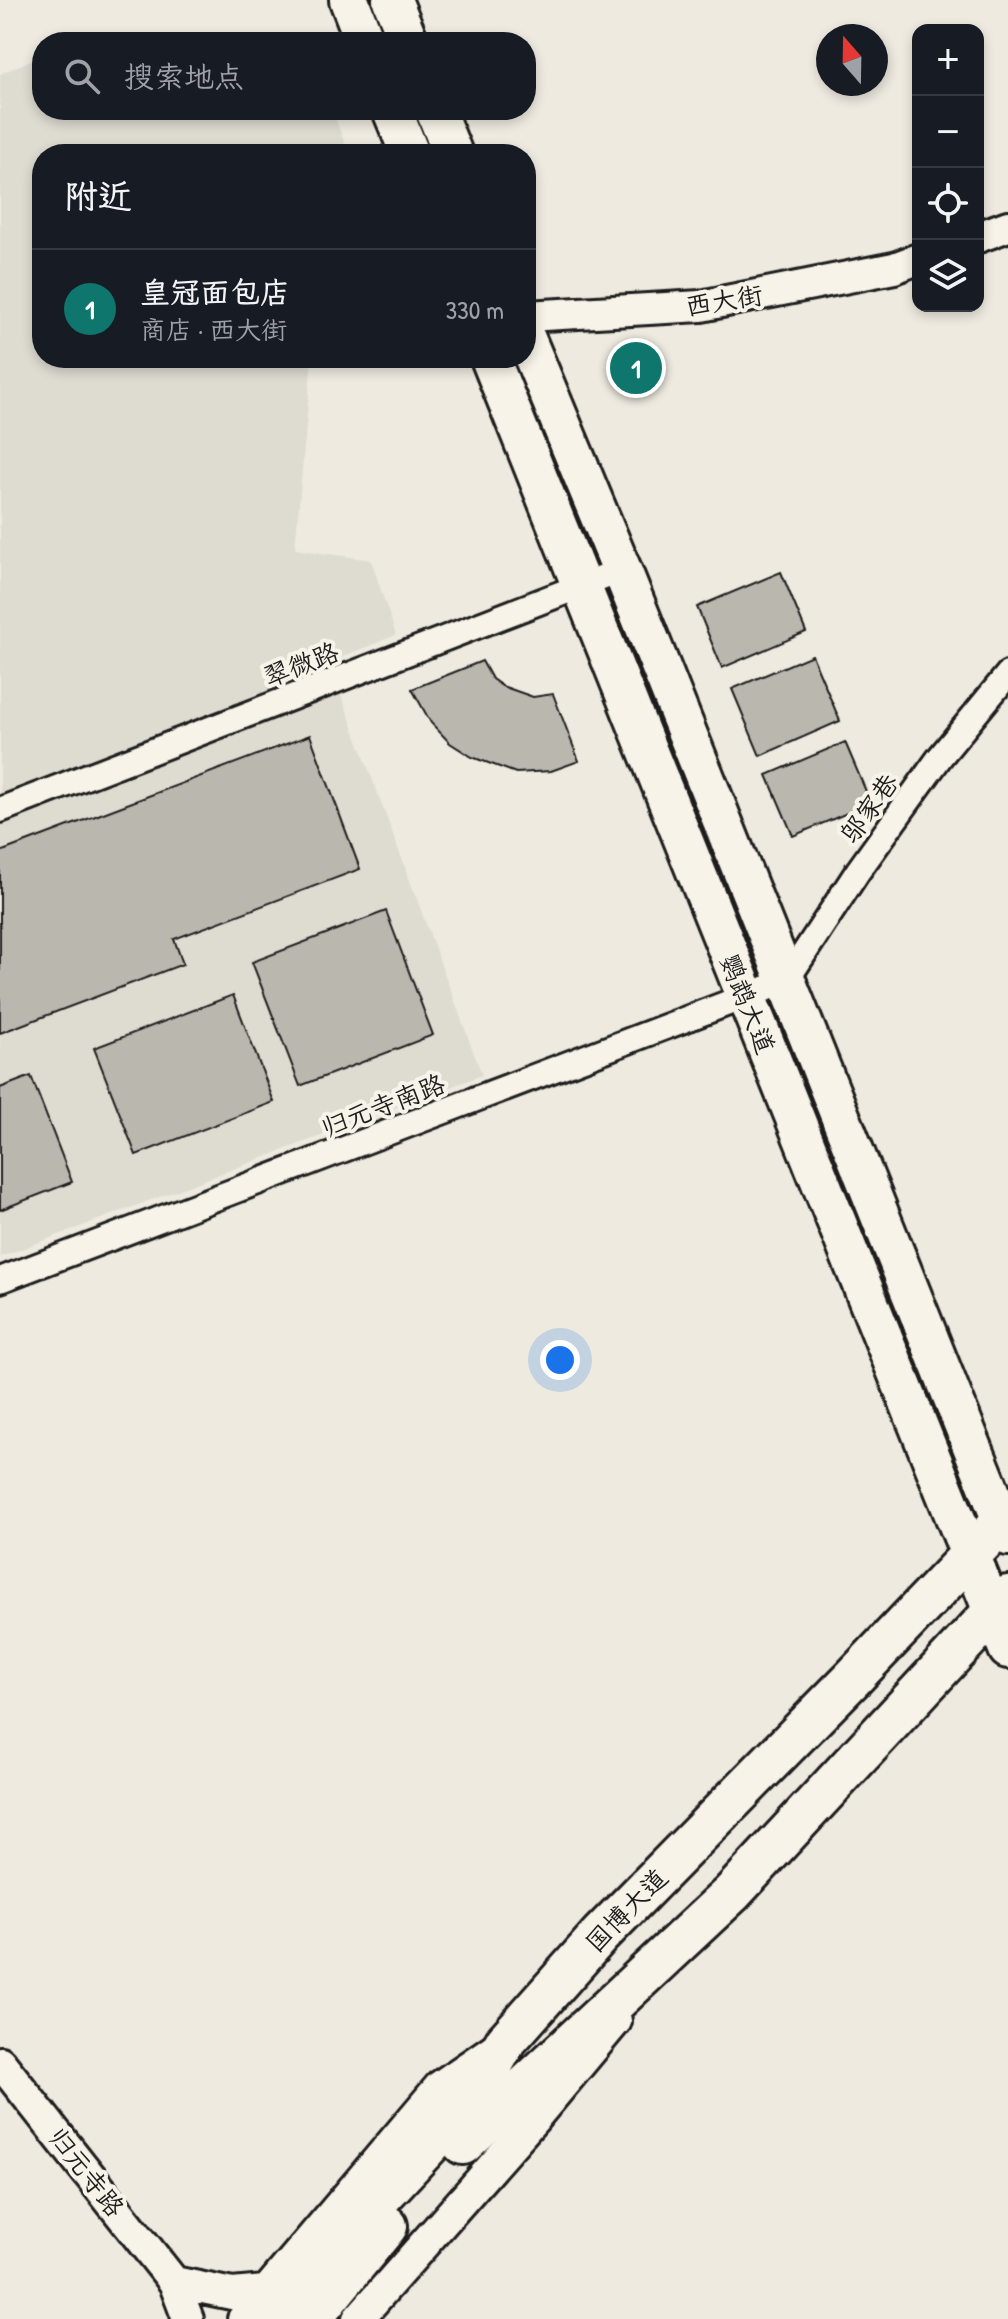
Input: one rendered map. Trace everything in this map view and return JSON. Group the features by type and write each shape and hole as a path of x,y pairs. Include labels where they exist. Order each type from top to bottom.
{"highway":[{"name":"国博大道","path":"311,2319 483,2106 506,2041 600,1935 972,1556 1005,1529"},
{"name":"国博大道","path":"270,2305 311,2272 483,2106 732,1893 1000,1604"}],"main road":[{"path":"349,0 361,32"},
{"path":"392,0 405,32"},
{"path":"396,120 406,144"},
{"path":"439,120 449,144"},
{"name":"鹦鹉大道","path":"536,363 622,570 1005,1529"},
{"name":"鹦鹉大道","path":"494,368 972,1556 1000,1604 1008,1649"}],"street":[{"path":"984,235 1008,226"},
{"name":"西大街","path":"536,315 701,306 894,268 912,261"},
{"name":"翠微路","path":"0,810 622,570"},
{"name":"邬家巷","path":"786,981 858,871 931,770 1008,674"},
{"name":"归元寺南路","path":"0,1280 786,981"},
{"path":"358,2319 535,2118 697,1925"},
{"path":"243,2319 270,2305 440,2086 506,2041"},
{"name":"归元寺路","path":"0,2062 174,2282 188,2319"},
{"path":"174,2282 270,2305"}],"shaded area":[{"path":"32,60 32,120 336,120 345,144 32,144 32,368 311,368 295,549 371,560 396,635 329,662 482,1075 0,1257 0,74"}],"building":[{"path":"781,572 806,632 722,668 697,607"},
{"path":"812,655 840,721 760,756 732,689"},
{"path":"482,661 492,679 502,686 533,697 553,694 579,761 551,771 516,773 472,757 450,743 431,723 412,689"},
{"path":"310,735 360,869 174,939 183,964 0,1033 0,852"},
{"path":"845,742 871,803 793,836 767,775"},
{"path":"386,911 433,1035 300,1086 252,962"},
{"path":"233,995 274,1102 136,1155 94,1048"},
{"path":"31,1076 72,1182 0,1210 0,1088"}],"place":[{"name":"皇冠面包店","path":"636,368"}]}
